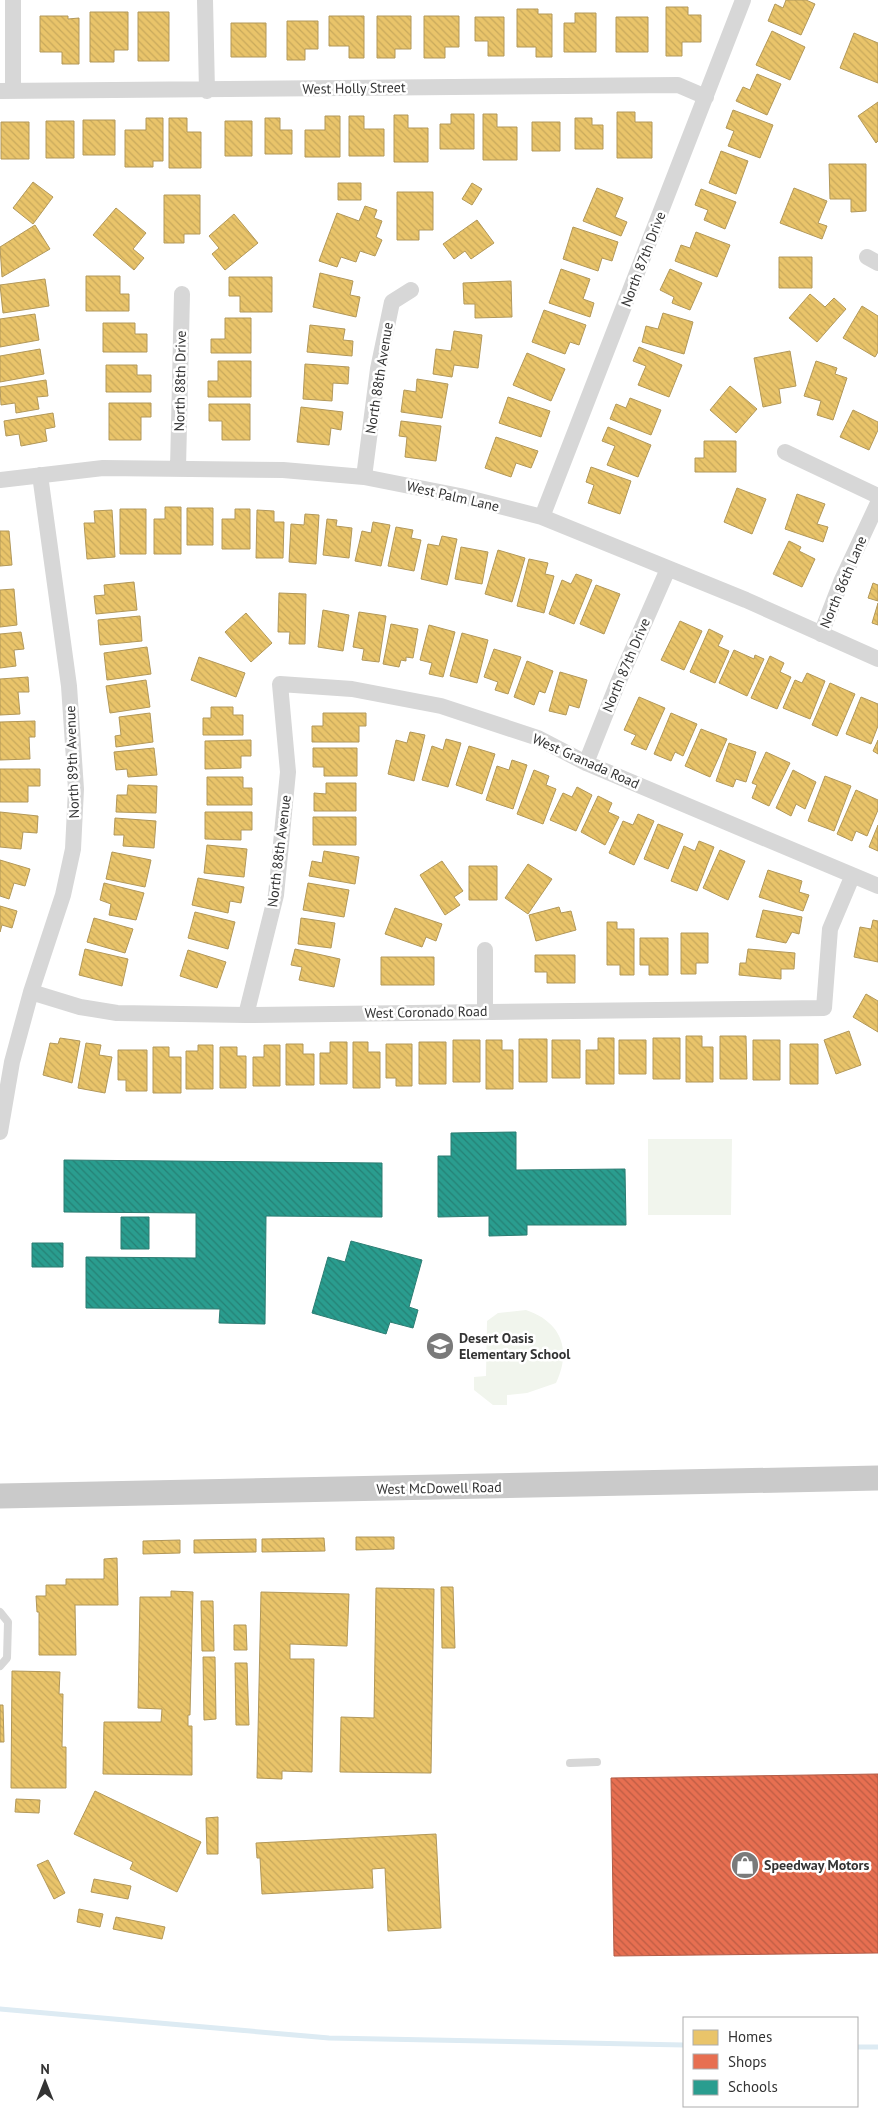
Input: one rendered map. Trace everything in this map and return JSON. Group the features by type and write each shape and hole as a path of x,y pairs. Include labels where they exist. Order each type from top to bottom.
{"main road":[{"name":"West McDowell Road","path":"0,1496 878,1478"}],"street":[{"path":"7,91 13,0"},
{"path":"205,0 207,91"},
{"name":"North 87th Drive","path":"542,518 743,0"},
{"name":"West Holly Street","path":"7,91 207,91 678,85 706,97"},
{"name":"North 88th Avenue","path":"364,477 378,369 392,302 412,290"},
{"name":"North 88th Drive","path":"178,468 182,294"},
{"path":"785,452 878,496"},
{"name":"West Palm Lane","path":"0,480 102,468 283,470 364,477 460,496 542,518 746,600 878,659"},
{"name":"North 89th Avenue","path":"0,1132 3,1100 12,1062 31,992 69,873 73,849 76,789 69,686 40,475"},
{"name":"North 86th Lane","path":"821,634 841,582 878,503"},
{"name":"North 87th Drive","path":"586,763 617,685 668,569"},
{"name":"North 88th Avenue","path":"246,1015 276,895 288,772 280,684"},
{"name":"West Granada Road","path":"280,684 352,689 441,706 538,738 586,763 852,877 878,886"},
{"name":"West Coronado Road","path":"31,992 98,1012 246,1015 824,1008 830,929 852,877"},
{"path":"485,950 485,1011"}],"lane":[{"path":"0,1612 8,1622 7,1658 0,1666"},
{"path":"570,1763 597,1762"}],"shaded area":[{"path":"648,1139 732,1139 731,1215 648,1215"},
{"path":"526,1310 538,1315 555,1329 563,1348 561,1371 556,1383 527,1393 507,1395 507,1405 493,1405 474,1390 474,1377 486,1376 487,1321 498,1313"}],"building: Homes":[{"path":"786,0 806,0 815,4 801,35 768,21 775,4 783,8"},
{"path":"666,7 688,7 688,15 701,15 701,42 682,42 682,56 666,56"},
{"path":"517,9 538,9 538,14 552,14 552,57 536,57 536,47 517,47"},
{"path":"90,12 128,12 128,50 114,50 114,62 90,62"},
{"path":"138,12 169,12 169,61 138,61"},
{"path":"575,13 596,13 596,52 564,52 564,23 575,23"},
{"path":"40,16 68,16 68,19 79,18 79,64 62,64 62,52 40,52"},
{"path":"329,16 364,16 364,58 349,58 349,46 329,46"},
{"path":"377,16 411,16 411,49 395,49 395,58 377,58"},
{"path":"424,16 459,16 459,47 445,47 445,58 424,58"},
{"path":"475,17 504,17 504,56 488,56 488,41 475,41"},
{"path":"616,17 648,17 648,52 616,52"},
{"path":"287,21 318,21 318,49 305,49 305,60 287,60"},
{"path":"231,23 266,23 266,57 231,57"},
{"path":"772,31 805,47 790,80 756,65"},
{"path":"854,33 878,43 878,83 840,68"},
{"path":"757,74 781,84 767,115 736,101 743,87 750,90"},
{"path":"878,102 878,141 876,143 858,116"},
{"path":"733,110 773,125 760,158 728,146 734,131 726,128"},
{"path":"617,112 635,112 635,122 652,122 652,158 617,158"},
{"path":"451,114 474,114 474,149 440,149 440,124 451,124"},
{"path":"483,114 497,114 497,127 517,127 517,160 483,160"},
{"path":"394,115 408,115 408,128 428,128 428,162 394,162"},
{"path":"325,116 340,116 340,157 305,157 305,130 325,130"},
{"path":"349,116 364,116 364,129 384,129 384,156 349,156"},
{"path":"146,118 163,118 163,161 153,161 153,167 125,167 125,130 146,130"},
{"path":"169,118 187,118 187,132 201,132 201,168 169,168"},
{"path":"265,118 280,118 280,130 292,130 292,154 265,154"},
{"path":"575,118 592,118 592,125 603,125 603,149 575,149"},
{"path":"83,120 115,120 115,155 83,155"},
{"path":"46,121 74,121 74,158 46,158"},
{"path":"225,121 252,121 252,156 225,156"},
{"path":"1,122 29,122 29,159 1,159"},
{"path":"532,122 560,122 560,151 532,151"},
{"path":"721,151 748,161 736,194 709,183"},
{"path":"829,164 866,164 866,211 851,212 851,199 830,199"},
{"path":"33,182 53,197 33,224 13,208"},
{"path":"338,183 361,183 361,200 338,200"},
{"path":"472,183 482,189 472,205 462,199"},
{"path":"597,188 623,198 615,217 627,222 621,236 583,221"},
{"path":"794,188 827,201 818,223 827,226 822,239 780,223"},
{"path":"701,189 736,202 725,229 704,220 708,210 695,205"},
{"path":"397,192 433,192 433,230 419,230 419,240 397,240"},
{"path":"164,195 200,195 200,234 184,234 184,243 164,243"},
{"path":"365,206 377,210 374,218 382,221 376,237 382,240 375,256 360,251 356,262 341,257 337,267 319,261 337,213 359,221"},
{"path":"116,208 146,233 133,249 144,258 134,270 93,235"},
{"path":"234,214 258,243 225,270 212,254 219,248 209,236"},
{"path":"477,220 494,243 471,259 465,251 454,259 443,244"},
{"path":"35,225 50,249 2,277 0,247"},
{"path":"573,227 618,242 612,261 602,258 598,271 563,259"},
{"path":"696,232 730,245 717,277 675,261 681,245 690,248"},
{"path":"779,257 812,257 812,288 779,288"},
{"path":"561,269 590,279 583,299 594,303 590,317 549,303"},
{"path":"670,269 702,283 690,310 672,303 674,297 660,290"},
{"path":"320,273 353,281 350,295 360,297 356,317 313,307"},
{"path":"86,276 120,276 120,294 129,294 129,311 86,311"},
{"path":"229,277 272,277 272,312 240,312 240,296 229,296"},
{"path":"45,279 49,306 3,313 0,285"},
{"path":"511,281 512,317 475,318 475,304 464,304 463,283"},
{"path":"810,294 825,307 834,298 846,309 817,342 789,318"},
{"path":"862,306 878,316 878,352 875,357 843,338"},
{"path":"544,310 586,325 579,345 570,342 565,354 532,342"},
{"path":"663,313 693,322 684,354 642,342 646,326 658,329"},
{"path":"35,314 39,340 0,347 0,319"},
{"path":"225,318 251,318 251,353 211,353 211,339 225,339"},
{"path":"103,323 135,323 135,334 147,334 147,352 103,352"},
{"path":"310,325 345,329 343,340 353,341 352,356 307,352"},
{"path":"454,331 482,335 478,368 454,365 452,377 433,374 436,349 451,351"},
{"path":"639,347 682,365 669,397 638,385 646,366 633,361"},
{"path":"40,349 44,374 0,382 0,356"},
{"path":"790,351 796,386 779,389 781,403 763,407 754,358"},
{"path":"527,353 565,369 551,401 513,385"},
{"path":"218,361 251,361 251,397 208,397 208,381 218,381"},
{"path":"816,361 837,368 835,374 847,378 833,420 817,415 821,401 804,396"},
{"path":"305,364 349,367 348,384 333,383 332,401 303,399"},
{"path":"106,365 137,365 137,375 151,375 151,392 106,392"},
{"path":"417,379 448,384 442,418 401,412 404,390 416,392"},
{"path":"46,380 48,396 37,397 39,409 16,413 15,403 1,405 0,387"},
{"path":"730,386 757,409 736,433 710,410"},
{"path":"508,397 550,411 541,437 499,423"},
{"path":"630,398 661,410 651,435 610,419 616,404 626,408"},
{"path":"109,403 151,403 151,417 141,417 141,440 109,440"},
{"path":"209,404 250,404 250,440 222,440 222,421 209,421"},
{"path":"301,407 343,412 341,430 331,428 329,445 297,442"},
{"path":"853,410 878,422 878,430 869,450 840,437"},
{"path":"53,413 55,427 45,429 47,441 21,446 19,434 6,436 4,421"},
{"path":"401,421 441,426 436,461 405,457 407,437 399,436"},
{"path":"608,427 651,445 638,477 607,465 615,446 602,441"},
{"path":"496,437 538,451 531,468 516,463 511,477 485,468"},
{"path":"704,441 736,441 736,472 695,472 695,458 704,458"},
{"path":"591,467 631,481 620,514 588,503 594,485 586,482"},
{"path":"737,488 766,499 752,534 724,522"},
{"path":"797,494 825,504 817,524 828,527 823,542 785,529"},
{"path":"165,507 181,507 181,554 154,554 154,519 165,519"},
{"path":"187,508 213,508 213,545 187,545"},
{"path":"120,509 146,509 146,554 120,554"},
{"path":"235,509 250,509 250,549 222,549 222,519 235,519"},
{"path":"112,510 115,557 87,559 84,523 95,523 94,511"},
{"path":"257,510 274,511 274,522 284,522 283,558 256,558"},
{"path":"305,514 319,515 316,564 289,562 291,524 304,525"},
{"path":"327,519 337,520 336,526 352,528 349,558 323,555"},
{"path":"373,522 390,525 381,566 355,561 362,531 371,533"},
{"path":"396,527 413,530 411,538 421,540 414,571 388,566"},
{"path":"0,531 9,531 12,565 0,566"},
{"path":"442,536 457,539 447,585 421,579 428,544 439,546"},
{"path":"789,541 801,547 799,551 815,559 802,587 773,574"},
{"path":"461,547 488,552 482,584 455,579"},
{"path":"498,550 525,558 512,602 485,594"},
{"path":"529,559 548,563 545,574 554,576 544,613 517,606"},
{"path":"576,574 592,580 574,624 549,614 562,580 571,584"},
{"path":"134,582 137,610 96,614 94,596 105,595 104,585"},
{"path":"873,583 878,585 878,601 868,598"},
{"path":"596,585 620,594 604,634 580,624"},
{"path":"14,589 17,625 0,627 0,590"},
{"path":"279,593 306,594 305,644 289,644 290,632 278,632"},
{"path":"878,603 878,625 872,623"},
{"path":"323,610 349,615 343,651 318,647"},
{"path":"359,612 386,616 379,662 362,660 364,649 353,647"},
{"path":"246,613 272,643 251,662 225,632"},
{"path":"140,616 142,641 100,645 98,620"},
{"path":"680,621 702,631 684,670 661,660"},
{"path":"391,624 418,629 413,658 406,657 406,661 401,660 399,667 383,664"},
{"path":"429,625 455,632 443,677 429,674 432,663 420,660"},
{"path":"709,629 723,636 718,646 729,651 715,683 690,672"},
{"path":"21,632 24,649 14,650 16,666 0,668 0,634"},
{"path":"462,633 488,640 477,683 450,676"},
{"path":"147,647 151,674 107,680 104,653"},
{"path":"494,649 521,657 508,694 495,690 498,682 484,677"},
{"path":"734,650 754,659 755,655 764,659 747,696 719,683"},
{"path":"770,656 784,663 780,672 791,677 777,709 751,698"},
{"path":"199,657 245,673 236,697 191,680"},
{"path":"527,661 553,671 545,693 539,691 534,705 514,697"},
{"path":"560,672 587,680 579,708 569,705 566,715 549,711"},
{"path":"807,673 825,681 810,719 783,708 795,680 802,683"},
{"path":"28,677 29,692 18,692 20,714 0,715 0,679"},
{"path":"146,680 150,707 110,713 106,686"},
{"path":"830,683 855,694 837,736 812,725"},
{"path":"639,697 665,708 646,750 631,744 636,735 624,730"},
{"path":"861,697 878,704 878,726 871,744 846,734"},
{"path":"211,707 233,707 233,715 243,715 243,735 203,735 203,718 211,718"},
{"path":"150,713 153,742 116,747 115,736 121,735 119,717"},
{"path":"323,713 366,713 366,726 359,726 359,742 312,742 312,726 323,726"},
{"path":"671,713 697,724 683,756 675,752 671,761 654,754"},
{"path":"35,721 35,737 29,737 30,759 0,760 0,722"},
{"path":"701,729 727,739 710,777 685,766"},
{"path":"410,732 425,735 414,781 388,774 396,740 407,743"},
{"path":"446,739 461,743 448,787 422,780 432,746 443,750"},
{"path":"251,740 251,756 241,756 241,768 205,769 205,741"},
{"path":"878,740 878,754 873,751"},
{"path":"729,743 756,752 746,782 736,779 733,787 716,781"},
{"path":"469,746 495,754 482,794 456,785"},
{"path":"154,748 157,775 128,777 127,769 116,770 114,752"},
{"path":"313,748 357,748 357,776 324,776 324,767 313,767"},
{"path":"766,752 790,763 769,806 752,798 757,785 752,783"},
{"path":"512,760 527,765 513,809 486,800 497,766 509,770"},
{"path":"0,769 40,769 40,786 28,786 28,802 0,802"},
{"path":"534,770 549,776 546,785 556,789 543,824 517,814"},
{"path":"793,770 816,782 805,809 796,804 791,816 776,808"},
{"path":"825,776 851,786 834,831 808,821"},
{"path":"207,777 243,777 243,788 252,788 252,805 207,805"},
{"path":"326,783 356,783 356,811 314,811 314,793 326,794"},
{"path":"128,785 157,786 156,813 116,812 117,795 127,795"},
{"path":"577,787 592,795 576,831 550,820 563,793 572,797"},
{"path":"856,790 878,800 878,810 867,836 856,831 852,841 837,834"},
{"path":"598,796 612,803 608,812 619,817 605,845 581,832"},
{"path":"0,812 38,816 37,833 23,832 21,849 0,847"},
{"path":"205,812 252,812 252,830 241,830 241,840 205,839"},
{"path":"638,814 654,821 634,865 609,853 623,821 633,825"},
{"path":"313,817 356,817 356,845 313,845"},
{"path":"115,818 156,821 154,848 123,846 124,835 114,835"},
{"path":"658,824 683,834 668,869 644,859"},
{"path":"878,825 878,851 869,847"},
{"path":"699,841 714,847 697,891 671,881 684,846 695,851"},
{"path":"207,845 247,849 244,877 204,873"},
{"path":"720,850 745,861 728,900 703,888"},
{"path":"324,851 359,857 355,884 309,876 312,861 322,863"},
{"path":"112,852 151,860 145,887 106,879"},
{"path":"0,860 30,869 25,886 14,883 9,899 0,896"},
{"path":"442,861 463,891 454,897 460,905 445,915 420,875"},
{"path":"528,864 552,879 528,914 505,898"},
{"path":"469,866 497,866 497,900 469,900"},
{"path":"768,870 802,881 799,892 809,895 803,911 759,897"},
{"path":"198,878 244,887 241,903 230,901 228,913 192,905"},
{"path":"104,883 144,893 136,920 109,915 111,904 100,900"},
{"path":"308,883 349,890 344,917 303,910"},
{"path":"0,906 17,911 12,928 2,925 0,932"},
{"path":"559,907 561,913 571,911 576,930 536,941 529,915"},
{"path":"395,908 442,924 436,941 426,937 422,947 385,934"},
{"path":"763,910 802,917 799,934 792,932 786,943 756,937"},
{"path":"195,912 235,922 228,949 188,938"},
{"path":"94,918 133,929 125,953 87,942"},
{"path":"301,918 335,923 331,948 298,944"},
{"path":"873,920 878,921 878,962 854,957 860,927 871,929"},
{"path":"607,922 617,922 617,929 634,929 634,975 620,975 620,965 607,965"},
{"path":"681,933 708,933 708,963 696,963 696,974 681,974"},
{"path":"640,938 668,938 668,975 649,975 649,965 640,965"},
{"path":"85,949 128,959 122,986 79,975"},
{"path":"295,949 340,959 334,987 299,980 302,967 291,965"},
{"path":"748,949 795,953 794,969 781,969 781,979 739,975 740,963 746,963"},
{"path":"188,950 226,962 217,988 180,976"},
{"path":"535,955 575,955 575,983 547,983 547,972 535,972"},
{"path":"381,957 434,957 434,985 381,985"},
{"path":"866,994 878,1001 878,1032 853,1017"},
{"path":"849,1031 861,1065 836,1074 824,1040"},
{"path":"686,1036 702,1036 702,1047 713,1047 713,1082 686,1082"},
{"path":"720,1036 746,1036 747,1079 720,1079"},
{"path":"60,1038 80,1041 72,1083 43,1075 50,1043 58,1044"},
{"path":"598,1038 614,1038 614,1084 586,1084 586,1050 598,1050"},
{"path":"653,1038 680,1038 680,1079 653,1079"},
{"path":"519,1039 547,1039 547,1082 519,1082"},
{"path":"453,1040 480,1040 480,1082 453,1082"},
{"path":"486,1040 502,1040 502,1050 513,1050 513,1089 486,1089"},
{"path":"552,1040 580,1040 580,1078 552,1078"},
{"path":"619,1040 646,1040 646,1074 619,1074"},
{"path":"753,1040 780,1040 780,1080 753,1080"},
{"path":"330,1042 347,1042 347,1084 320,1084 320,1053 330,1053"},
{"path":"353,1042 368,1042 368,1052 380,1052 380,1088 353,1088"},
{"path":"419,1042 446,1042 446,1084 419,1084"},
{"path":"86,1043 101,1045 99,1055 112,1057 105,1093 78,1088"},
{"path":"286,1044 303,1044 303,1054 314,1054 314,1085 286,1085"},
{"path":"386,1044 412,1044 412,1086 396,1086 396,1078 386,1078"},
{"path":"790,1044 818,1044 818,1084 790,1084"},
{"path":"198,1045 213,1045 213,1089 186,1089 186,1051 198,1051"},
{"path":"264,1045 280,1045 280,1086 253,1086 253,1057 264,1057"},
{"path":"153,1047 169,1047 169,1057 181,1057 181,1093 153,1093"},
{"path":"220,1047 237,1047 237,1056 246,1056 246,1088 220,1088"},
{"path":"118,1050 147,1050 147,1091 126,1091 126,1080 118,1080"},
{"path":"356,1537 394,1537 394,1549 356,1550"},
{"path":"324,1538 325,1551 262,1552 262,1539"},
{"path":"256,1539 256,1552 194,1553 194,1540"},
{"path":"180,1540 180,1553 143,1554 143,1541"},
{"path":"117,1558 118,1605 75,1605 76,1655 39,1655 39,1612 37,1612 36,1596 46,1596 46,1585 66,1585 66,1579 104,1579 104,1559"},
{"path":"441,1587 453,1587 455,1648 442,1648"},
{"path":"376,1588 434,1589 431,1773 340,1772 341,1717 374,1718"},
{"path":"171,1591 193,1592 190,1715 188,1715 188,1726 192,1726 192,1775 103,1774 104,1722 161,1722 162,1709 138,1708 140,1597 171,1597"},
{"path":"261,1592 349,1594 347,1646 290,1644 290,1659 314,1659 312,1772 282,1771 282,1779 257,1778"},
{"path":"201,1601 213,1601 214,1651 202,1651"},
{"path":"234,1625 246,1625 247,1650 234,1650"},
{"path":"203,1657 215,1657 216,1719 204,1720"},
{"path":"235,1663 247,1663 249,1725 236,1725"},
{"path":"12,1671 60,1672 59,1694 63,1694 62,1747 66,1747 66,1788 11,1788"},
{"path":"0,1705 3,1705 4,1742 0,1742"},
{"path":"95,1791 201,1842 177,1892 130,1869 133,1862 74,1834"},
{"path":"16,1799 40,1800 39,1813 15,1812"},
{"path":"218,1817 218,1854 207,1854 206,1818"},
{"path":"436,1834 441,1928 388,1931 385,1868 372,1869 373,1888 262,1894 260,1858 257,1858 256,1843"},
{"path":"48,1860 65,1893 54,1899 37,1865"},
{"path":"94,1879 131,1886 128,1899 91,1892"},
{"path":"79,1909 103,1914 100,1927 77,1922"},
{"path":"116,1917 165,1927 162,1939 113,1929"}],"building: Shops":[{"name":"Speedway Motors","path":"878,1774 878,1953 614,1956 611,1778"}],"building: Schools":[{"path":"516,1132 516,1170 625,1169 626,1225 527,1225 527,1235 489,1236 489,1216 438,1217 438,1156 451,1156 451,1133"},
{"path":"64,1160 382,1163 382,1217 266,1216 265,1324 219,1323 220,1309 86,1308 86,1257 196,1258 196,1213 64,1212"},
{"path":"121,1217 149,1217 149,1249 121,1249"},
{"path":"351,1241 422,1260 409,1307 418,1310 413,1328 390,1322 386,1334 312,1313 328,1257 345,1262"},
{"path":"32,1243 63,1243 63,1267 32,1267"}],"waterway":[{"path":"0,2009 329,2038 683,2045"},
{"path":"858,2047 878,2047"}],"place":[{"name":"Desert Oasis Elementary School","path":"440,1346"},
{"name":"Speedway Motors","path":"745,1865"}]}
